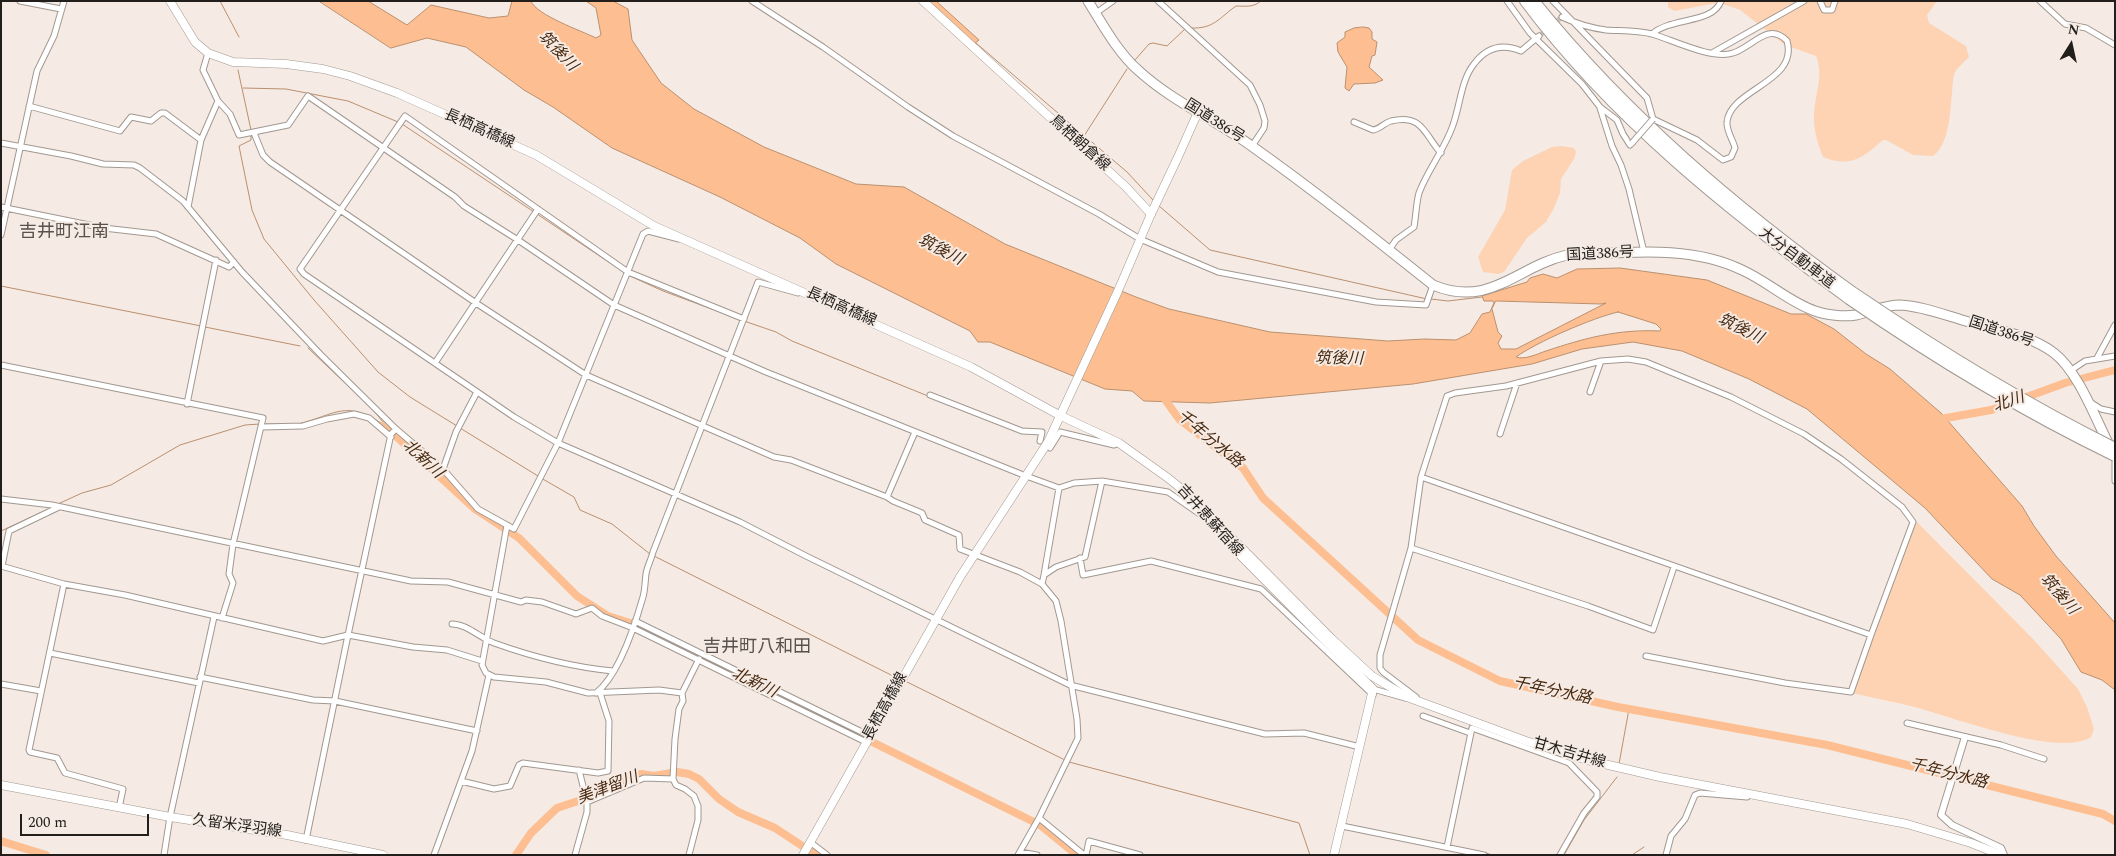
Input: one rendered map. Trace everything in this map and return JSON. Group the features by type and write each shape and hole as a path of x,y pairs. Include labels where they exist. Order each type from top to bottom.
{"highway":[{"name":"国道386号","path":"1088,1 1127,59 1139,71 1164,91 1252,146 1348,217 1433,285 1450,292 1472,292 1493,288 1552,258 1568,255 1686,253 1716,260 1742,270 1814,311 1836,315 1854,315 1881,307 1900,305 1933,312 2015,335 2042,346 2055,354 2071,372 2110,442 2115,456"},
{"name":"大分自動車道","path":"1526,1 1552,35 1605,93 1664,150 1755,228 1971,379 2057,427 2115,456"},
{"name":"大分自動車道","path":"1534,1 1609,87 1668,144 1758,221 1852,296 1974,371 2115,448"}],"main road":[{"name":"長栖高橋線","path":"170,1 195,42 208,54 233,62 286,64 322,69 350,76 398,94 536,155 654,226 811,294 971,367 1062,414 1029,474 974,555 936,619 803,855"},
{"name":"鳥栖朝倉線","path":"922,1 1126,186 1151,214"},
{"path":"1062,414 1198,112"},
{"name":"吉井恵蘇宿線","path":"1062,414 1119,443 1168,478 1206,515 1235,550 1373,692"},
{"name":"甘木吉井線","path":"1206,515 1218,523 1332,639 1372,676 1391,689 1427,705 1549,749 1587,760 1660,777 1907,824 1971,843 2002,855"},
{"path":"1334,855 1373,692"},
{"name":"久留米浮羽線","path":"1,785 170,817 287,834 306,840 383,855"}],"street":[{"path":"20,1 61,9"},
{"path":"1,235 4,208 37,71 54,36 64,1"},
{"path":"752,1 953,136 1099,214 1139,243 1218,272 1376,302 1426,305 1433,285"},
{"path":"1096,13 1113,1"},
{"path":"1158,1 1250,85 1260,105 1265,121 1264,128 1252,146"},
{"path":"1507,1 1537,37 1582,84 1600,107 1617,120 1630,145 1653,119"},
{"path":"1553,1 1575,23 1603,55 1647,98 1653,119 1697,140 1723,160 1731,157 1735,148 1726,126 1728,116 1754,90 1776,75 1786,61 1789,46 1782,35 1770,33 1733,53 1723,55 1652,34 1633,30 1606,30 1575,23 1562,17"},
{"path":"1652,34 1670,23 1705,16 1714,11 1720,1"},
{"path":"1712,53 1804,1"},
{"path":"1820,1 1824,10 1827,11 1832,10 1835,1"},
{"path":"2040,1 2065,24 2086,28 2115,45"},
{"path":"1389,250 1396,240 1414,227 1419,194 1441,153 1457,114 1466,78 1474,63 1492,49 1506,46 1520,51 1537,37"},
{"path":"208,54 203,70 218,101 230,114 239,136 288,125 308,96 455,197 464,206 614,305 730,357 1021,474"},
{"path":"188,207 201,140 218,101"},
{"path":"29,106 120,131 131,117 151,121 161,113 165,113 201,140"},
{"path":"1600,107 1612,146 1629,189 1644,253"},
{"path":"744,319 628,272 405,116 300,269 304,274 514,417 558,443 740,522 1070,685 1266,734 1304,733 1360,747"},
{"path":"1354,122 1373,130 1392,121 1415,122 1425,130 1441,153"},
{"path":"254,133 263,155 270,162 476,304 586,375 774,457 791,460 887,497 922,513 925,520 959,535 960,549 1020,572 1042,584 1056,601 1077,719 1078,738 1039,818 1019,853 1036,855"},
{"path":"1,143 103,164 134,164 183,201 232,264 321,355 393,433"},
{"path":"4,208 104,228 156,234 229,267 232,264"},
{"path":"435,363 538,209"},
{"path":"262,425 303,426 327,418 354,414 369,418 443,469 478,509 507,527 514,529 558,443 643,234 648,231 676,240 682,239"},
{"path":"187,404 216,260"},
{"path":"598,693 613,671 634,624 644,595 646,572 652,555 758,282 803,294 811,294"},
{"path":"2097,358 2115,325"},
{"path":"2071,372 2086,361 2115,356"},
{"path":"1427,705 1400,687 1380,668 1380,655 1411,548 1421,477 1447,396 1517,383 1601,361 1628,359 1646,362 1686,377 1771,416 1804,434 1841,459 1902,507 1913,522 1851,692 1786,683 1646,656"},
{"path":"1590,392 1601,361"},
{"path":"1,365 263,418 233,544 229,574 233,584 222,618"},
{"path":"1500,434 1517,383"},
{"path":"443,469 459,428 477,392"},
{"path":"930,395 1022,431 1042,432 1040,441"},
{"path":"2084,395 2101,409 2115,412"},
{"path":"887,497 915,432"},
{"path":"1050,448 1060,432 1114,446 1119,443"},
{"path":"306,840 348,635 393,433"},
{"path":"2115,456 2115,481"},
{"path":"1029,477 1059,488 1074,483 1102,482 1168,492 1201,515 1206,515"},
{"path":"1421,477 1871,635"},
{"path":"1044,575 1056,567 1085,557 1102,482"},
{"path":"1042,584 1059,488"},
{"path":"1,499 56,506 410,581 448,582 521,602 526,600 542,602 576,614 592,608 602,616 634,624 868,739"},
{"path":"1,533 9,531 56,506"},
{"path":"507,527 482,661 484,670 489,676 546,682 588,693 659,690 682,693"},
{"path":"9,531 2,566 64,584 125,595 323,641 348,635 413,647 447,650 482,661"},
{"path":"1411,548 1588,606 1653,630 1674,566"},
{"path":"1080,558 1082,575 1151,561 1262,589 1373,692 1427,705"},
{"path":"64,584 30,752 57,758 65,773 122,789 119,808"},
{"path":"164,855 170,817 214,617"},
{"path":"452,624 458,624 486,640 541,659 582,668 613,671"},
{"path":"634,624 699,659 868,739"},
{"path":"50,653 313,700 335,701 477,731"},
{"path":"690,855 698,820 698,806 694,796 676,785 673,777 675,739 682,693 699,659"},
{"path":"434,855 461,782 477,731 489,676"},
{"path":"1,684 41,691"},
{"path":"461,782 500,789 510,786 519,764 523,763 604,773 608,771 609,721 598,693"},
{"path":"1423,716 1470,733"},
{"path":"1907,723 2009,748 2044,759"},
{"path":"1451,855 1449,848 1472,728 1569,763 1598,792 1597,797 1584,813 1560,855"},
{"path":"1965,737 1942,815 1952,825 2001,848 2002,855"},
{"path":"575,855 587,812 579,770"},
{"path":"586,802 644,778 673,777"},
{"path":"1666,855 1671,836 1684,819 1695,796 1700,793 1755,797 1757,795"},
{"path":"1039,818 1085,855 1088,841 1140,855"},
{"path":"1342,826 1484,855"},
{"path":"810,842 827,855"}],"shaded area":[{"path":"1668,1 1937,1 1927,15 1929,23 1966,46 1969,57 1954,74 1950,118 1944,141 1933,156 1913,155 1883,140 1869,152 1849,161 1841,162 1823,157 1814,125 1819,77 1816,56 1785,45 1740,10 1717,3 1674,11 1668,7"},
{"path":"1552,147 1574,148 1576,152 1574,159 1561,179 1560,193 1546,222 1527,238 1504,272 1498,274 1483,272 1478,257 1505,210 1512,170 1523,161"},
{"path":"1915,520 2034,640 2078,689 2087,707 2094,729 2091,737 2076,742 2057,743 2033,740 1910,706 1851,693"}],"water":[{"name":"筑後川","path":"319,1 368,1 407,25 431,5 489,18 508,16 512,1 531,1 541,12 596,38 601,35 596,8 586,1 613,1 628,9 632,40 661,83 694,109 764,147 856,184 904,187 1005,244 1136,297 1169,309 1270,332 1388,341 1456,340 1470,333 1482,314 1490,312 1493,301 1484,301 1482,296 1527,282 1530,278 1543,274 1557,278 1577,269 1620,268 1707,280 1791,314 1806,314 1834,329 1866,354 1890,369 1941,413 2022,506 2056,556 2115,623 2115,690 2102,680 2081,672 2061,639 2020,595 1992,579 1925,508 1807,409 1749,379 1682,351 1633,342 1582,349 1532,364 1413,384 1210,403 1144,401 1132,391 1105,389 990,342 978,342 970,331 836,264 800,238 720,197 612,148 553,107 524,90 466,47 427,38 391,48","holes":["1496,301 1601,304 1606,303 1516,349 1501,349 1498,343 1502,336 1498,332 1492,309","1618,312 1656,324 1661,329 1660,331 1630,331 1602,335 1531,356 1516,357 1537,344 1565,331 1594,319"]},
{"path":"928,1 936,1 979,40 974,44"},
{"path":"1363,27 1369,28 1372,32 1372,39 1377,42 1375,55 1372,56 1369,67 1383,80 1375,83 1354,84 1349,91 1345,88 1347,67 1338,52 1337,43 1345,37 1345,32"}],"waterway":[{"path":"220,1 239,37"},
{"path":"1191,28 1211,25 1236,6 1252,6 1261,1"},
{"path":"1135,60 1149,44 1167,46 1185,29"},
{"path":"976,43 1127,172 1153,200"},
{"path":"1084,136 1127,69"},
{"path":"238,70 251,130"},
{"path":"243,88 286,89 348,101 398,122"},
{"path":"402,124 534,212"},
{"path":"251,134 251,140 239,146 252,210 264,239 314,300 378,372 410,397 457,426"},
{"path":"1158,205 1210,250 1427,299"},
{"path":"537,214 625,273"},
{"path":"628,275 663,291 720,312"},
{"path":"1,286 201,326"},
{"path":"1431,299 1448,301 1482,297"},
{"path":"744,321 776,332 792,341 928,396"},
{"path":"205,327 300,346"},
{"path":"308,348 361,398"},
{"name":"北川","path":"1935,420 1991,410 2065,383 2115,370"},
{"name":"千年分水路","path":"1161,394 1179,419 1243,468 1263,498 1418,640 1500,681 1618,707 1827,745 2103,814 2115,821"},
{"path":"373,410 383,422"},
{"path":"298,424 333,413 350,411 360,412 384,425"},
{"path":"58,504 82,493 111,485 180,445 245,425 260,424"},
{"path":"264,424 282,424"},
{"name":"北新川","path":"384,425 475,509 519,538 577,596 608,616 654,634 1040,825 1077,855"},
{"path":"460,428 538,476"},
{"path":"541,478 574,497 580,510 612,524 650,554"},
{"path":"1,531 53,507"},
{"path":"654,556 897,678"},
{"path":"905,681 1065,760"},
{"path":"1619,764 1629,709"},
{"path":"1069,762 1299,823 1310,855"},
{"name":"美津留川","path":"516,855 531,833 557,808 593,796 641,774 654,776 677,772 689,774 699,779 719,799 738,812 775,828 816,855"},
{"path":"1564,855 1584,820 1617,777"},
{"path":"1346,824 1373,830"},
{"name":"美津留川","path":"1,841 46,855"},
{"path":"1632,855 1644,847"},
{"path":"1486,853 1492,855"}],"tunnel":[{"path":"1539,36 1562,17"}],"district":[{"name":"吉井町江南","path":"64,233"},
{"name":"吉井町八和田","path":"757,648"}]}
